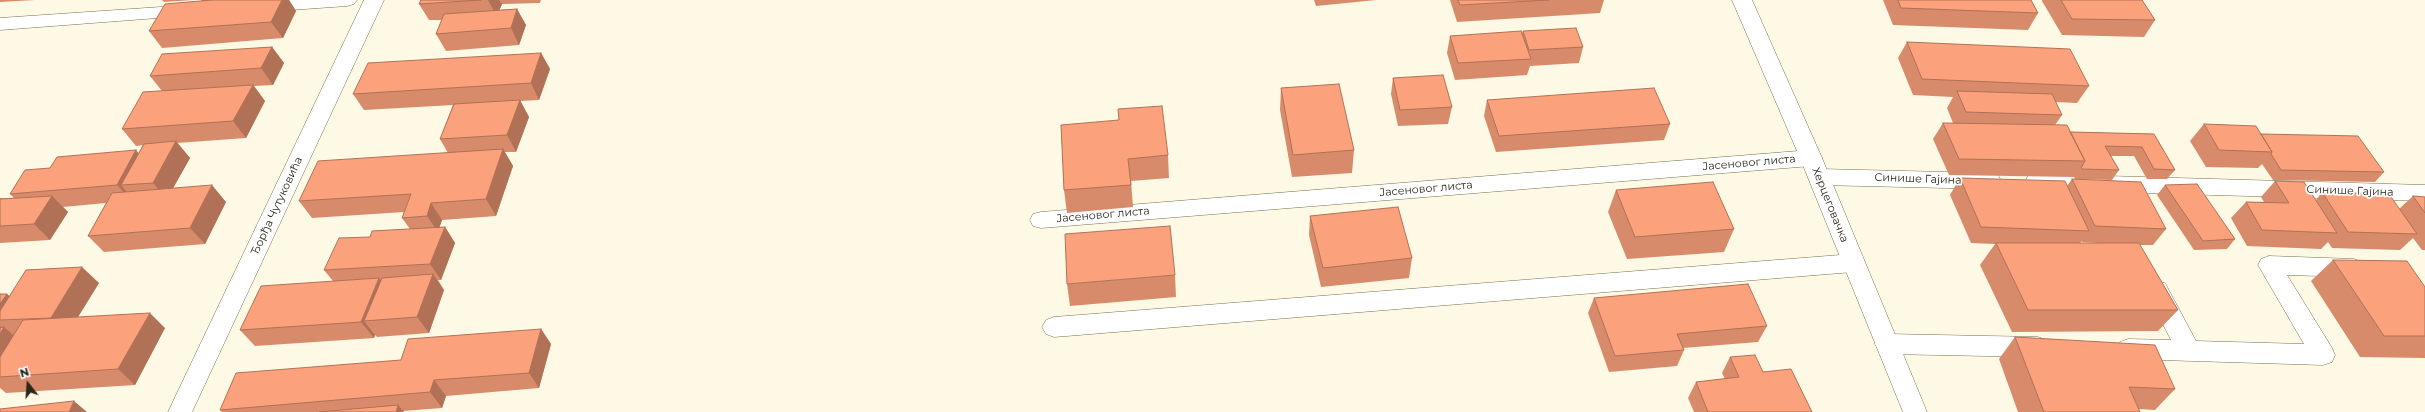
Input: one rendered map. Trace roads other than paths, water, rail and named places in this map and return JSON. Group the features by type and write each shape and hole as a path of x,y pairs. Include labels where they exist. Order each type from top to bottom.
{"street":[{"path":"244,7 347,0"},
{"name":"Ђорђа Чутуковића","path":"180,412 374,0"},
{"name":"Херцеговачка","path":"1742,0 1815,167 1915,412"},
{"path":"0,24 205,10"},
{"name":"Синише Гајина","path":"1815,167 2014,182 2425,193"},
{"name":"Јасеновог листа","path":"1042,220 1815,167"},
{"path":"1054,327 1853,263"},
{"path":"2109,349 2322,355 2269,265 2372,268"},
{"path":"2146,269 2189,351"},
{"path":"1887,344 2062,348"}]}
